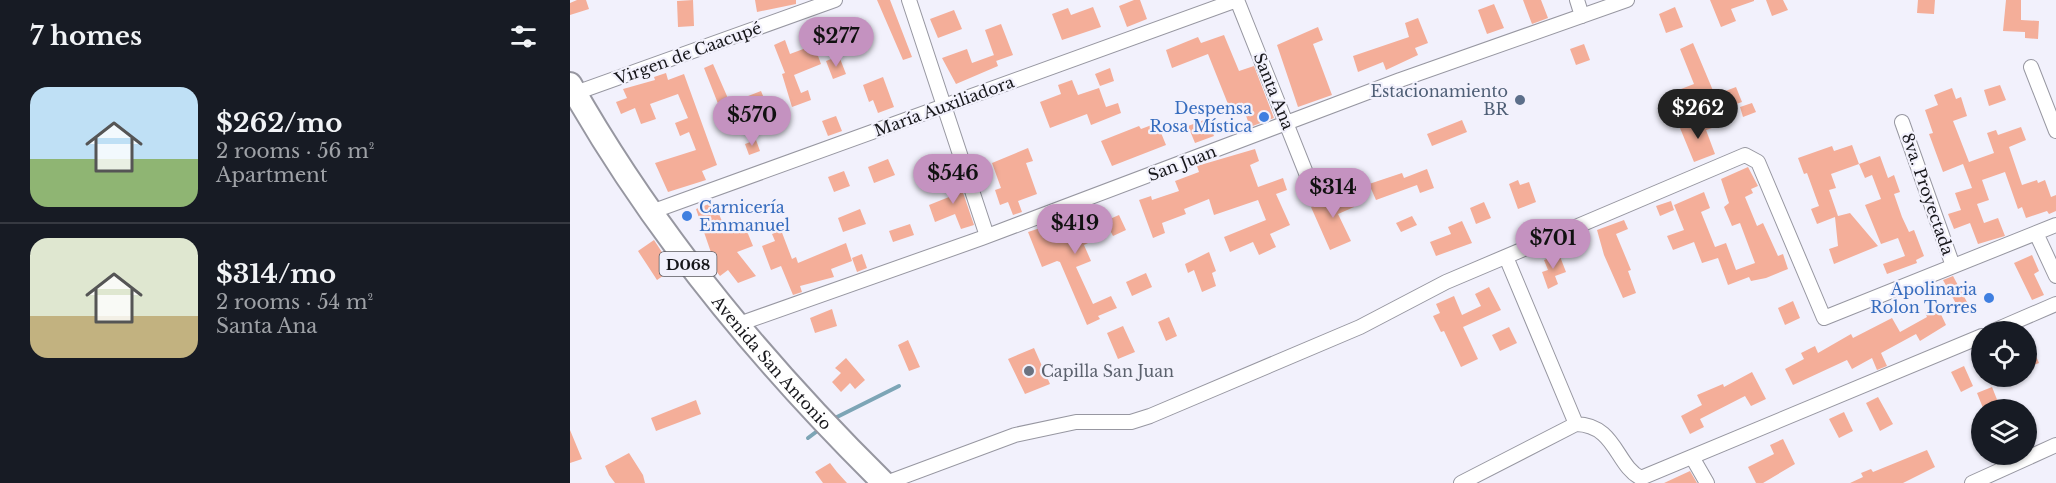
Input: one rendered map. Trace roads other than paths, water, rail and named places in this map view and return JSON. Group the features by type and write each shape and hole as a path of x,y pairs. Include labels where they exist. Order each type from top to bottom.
{"main road":[{"name":"Avenida San Antonio","path":"572,91 651,212 736,325 825,424 885,483"}],"street":[{"name":"Virgen de Caacupé","path":"572,91 836,0"},
{"path":"909,0 987,236"},
{"name":"María Auxiliadora","path":"651,212 1237,0"},
{"name":"Santa Ana","path":"1237,0 1310,183"},
{"path":"1577,0 1582,16"},
{"name":"San Juan","path":"736,325 987,236 1400,80 1627,0"},
{"path":"2031,68 2056,131"},
{"name":"8va. Proyectada","path":"1902,122 1953,266"},
{"path":"885,483 1015,435 1076,422 1131,422 1150,416 1360,327 1446,282 1745,155 1758,162 1824,318 2056,225"},
{"path":"2036,232 2056,276"},
{"path":"1506,257 1576,424"},
{"path":"2017,321 2056,304"},
{"path":"1461,483 1576,424 1589,424 1603,434 1641,478 1971,341"},
{"path":"1972,483 2056,445"},
{"path":"1692,457 1707,483"}],"waterway":[{"path":"833,419 899,386"},
{"path":"808,438 820,429"}],"place":[{"name":"Estacionamiento BR","path":"1520,100"},
{"name":"Despensa Rosa Mística","path":"1264,117"},
{"name":"Carnicería Emmanuel","path":"687,216"},
{"name":"Apolinaria Rolon Torres","path":"1989,298"},
{"name":"Capilla San Juan","path":"1029,371"}]}
